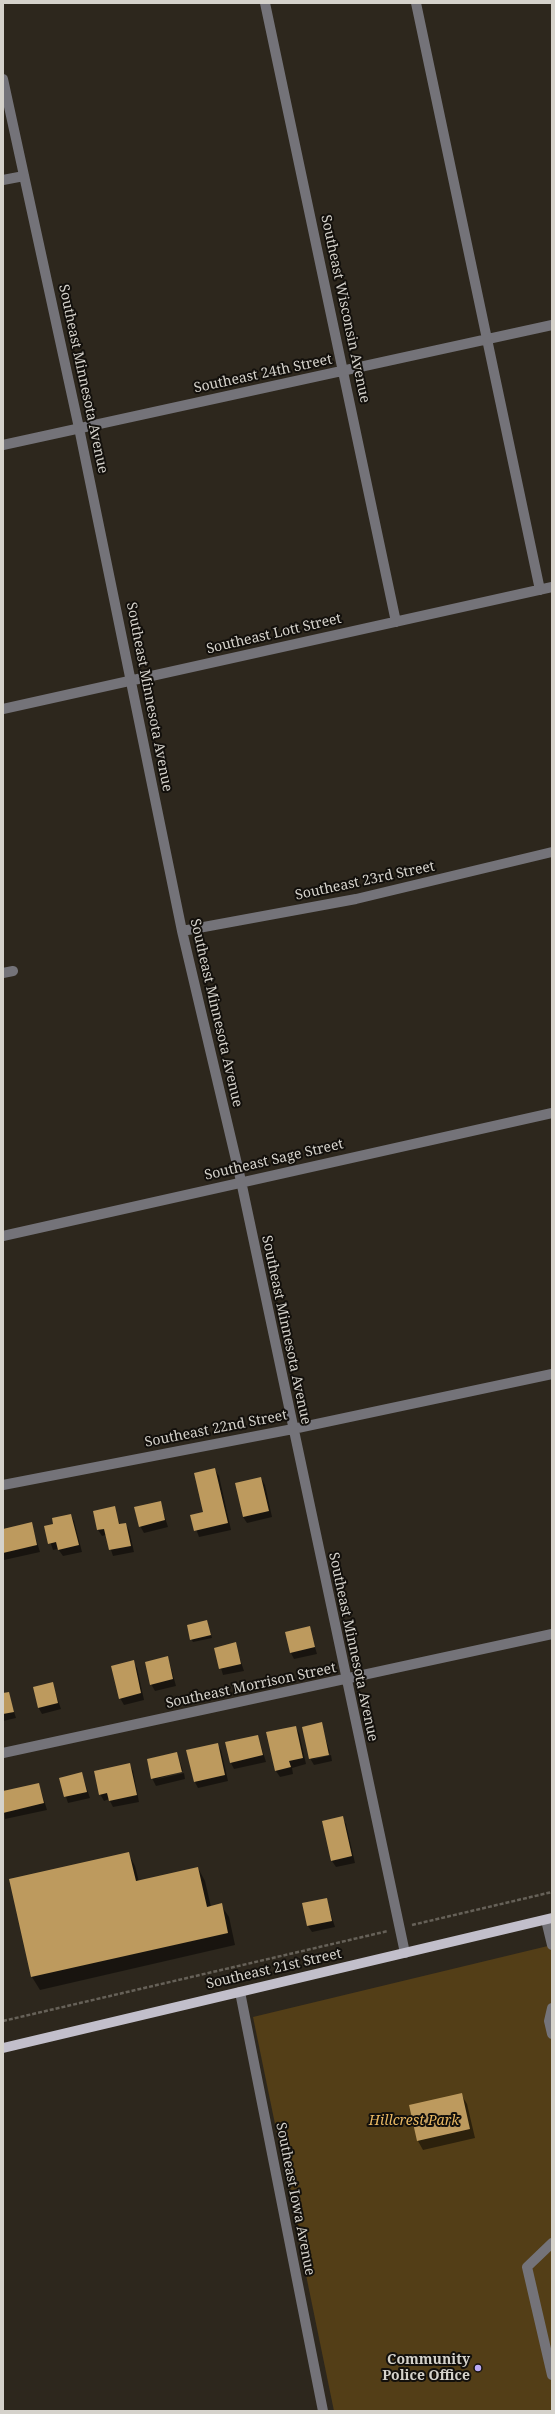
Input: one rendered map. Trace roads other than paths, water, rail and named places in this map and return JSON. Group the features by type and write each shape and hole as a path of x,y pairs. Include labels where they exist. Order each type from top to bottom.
{"main road":[{"name":"Southeast 21st Street","path":"3,2048 549,1919"}],"street":[{"name":"Southeast Wisconsin Avenue","path":"265,3 345,371 396,622"},
{"path":"416,3 540,590"},
{"name":"Southeast Minnesota Avenue","path":"3,79 80,428 182,931 241,1181 405,1953"},
{"path":"3,180 24,176"},
{"name":"Southeast 24th Street","path":"3,445 552,325"},
{"name":"Southeast Lott Street","path":"3,709 552,587"},
{"name":"Southeast 23rd Street","path":"182,931 356,899 552,852"},
{"name":"Southeast Sage Street","path":"3,1236 241,1181 552,1113"},
{"name":"Southeast 22nd Street","path":"3,1485 293,1429 552,1374"},
{"name":"Southeast Morrison Street","path":"3,1753 346,1680 552,1634"},
{"path":"549,1919 552,1944"},
{"name":"Southeast Iowa Avenue","path":"240,1992 323,2411"},
{"path":"552,2008 549,2021 552,2034"},
{"path":"552,2243 527,2267 552,2375"}],"place":[{"name":"Community Police Office","path":"478,2368"}],"park label":[{"name":"Hillcrest Park","path":"414,2121"}]}
